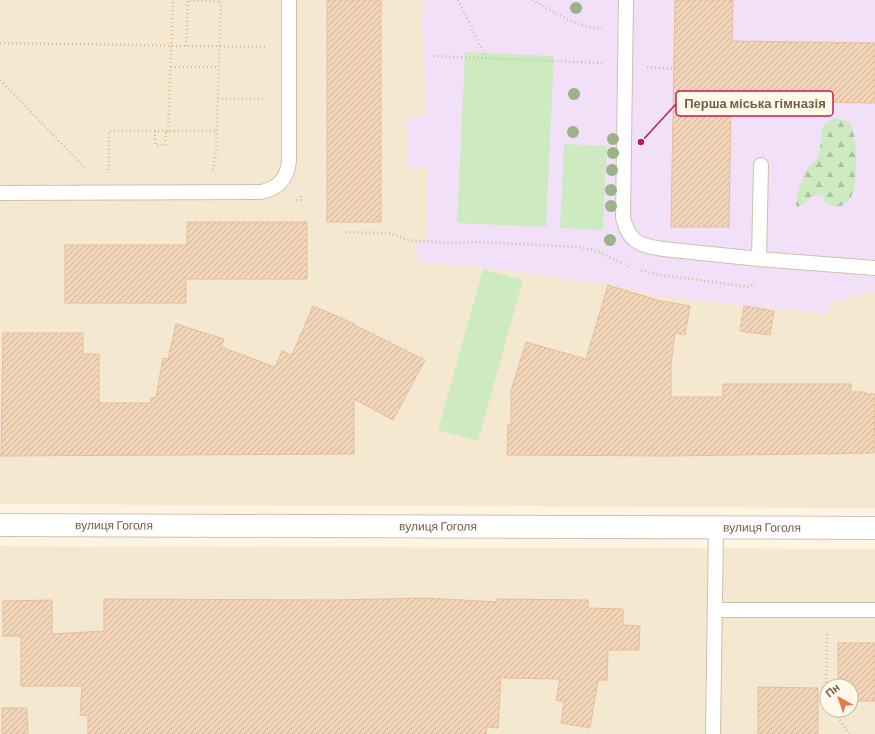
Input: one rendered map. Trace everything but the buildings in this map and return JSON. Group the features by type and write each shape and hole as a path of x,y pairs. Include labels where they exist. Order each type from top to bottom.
{"street":[{"name":"вулиця Гоголя","path":"0,525 875,528"}],"lane":[{"path":"0,193 261,192 271,190 281,183 288,172 289,0"},
{"path":"626,0 623,217 625,228 630,236 638,242 648,246 759,259 875,268"},
{"path":"759,259 761,164"},
{"path":"713,734 716,527"},
{"path":"715,610 875,610"}],"path":[{"path":"155,131 155,145 165,145 167,131 173,0"},
{"path":"186,46 188,0 221,1 217,131 212,192"},
{"path":"458,0 486,58"},
{"path":"532,0 586,27 626,29"},
{"path":"0,44 289,47"},
{"path":"433,56 625,64"},
{"path":"170,67 219,68"},
{"path":"0,80 109,192"},
{"path":"218,99 289,99"},
{"path":"109,192 110,131 217,131"},
{"path":"341,232 384,232 407,240 448,243 528,244 579,247 598,251 631,267 655,274 742,286 749,286 755,282 758,274 759,259"},
{"path":"826,678 827,610"},
{"path":"838,718 849,734"}],"shaded area":[{"path":"0,0 875,0 875,508 0,504"},
{"path":"423,0 875,0 875,291 830,303 828,314 657,296 607,284 481,267 419,262 415,247 428,234 427,168 407,167 407,117 427,116 422,23"},
{"path":"0,546 875,549 875,734 0,734"}],"green space":[{"path":"465,52 554,56 546,227 457,223"},
{"path":"836,118 848,121 852,127 856,147 856,172 853,193 847,202 837,207 826,204 823,196 815,195 797,207 796,203 803,176 809,166 816,160 820,151 823,129 830,120"},
{"path":"564,144 607,146 603,230 560,228"},
{"path":"483,269 523,280 478,441 438,430"}],"place":[{"name":"Перша міська гімназія","path":"641,142"}]}
